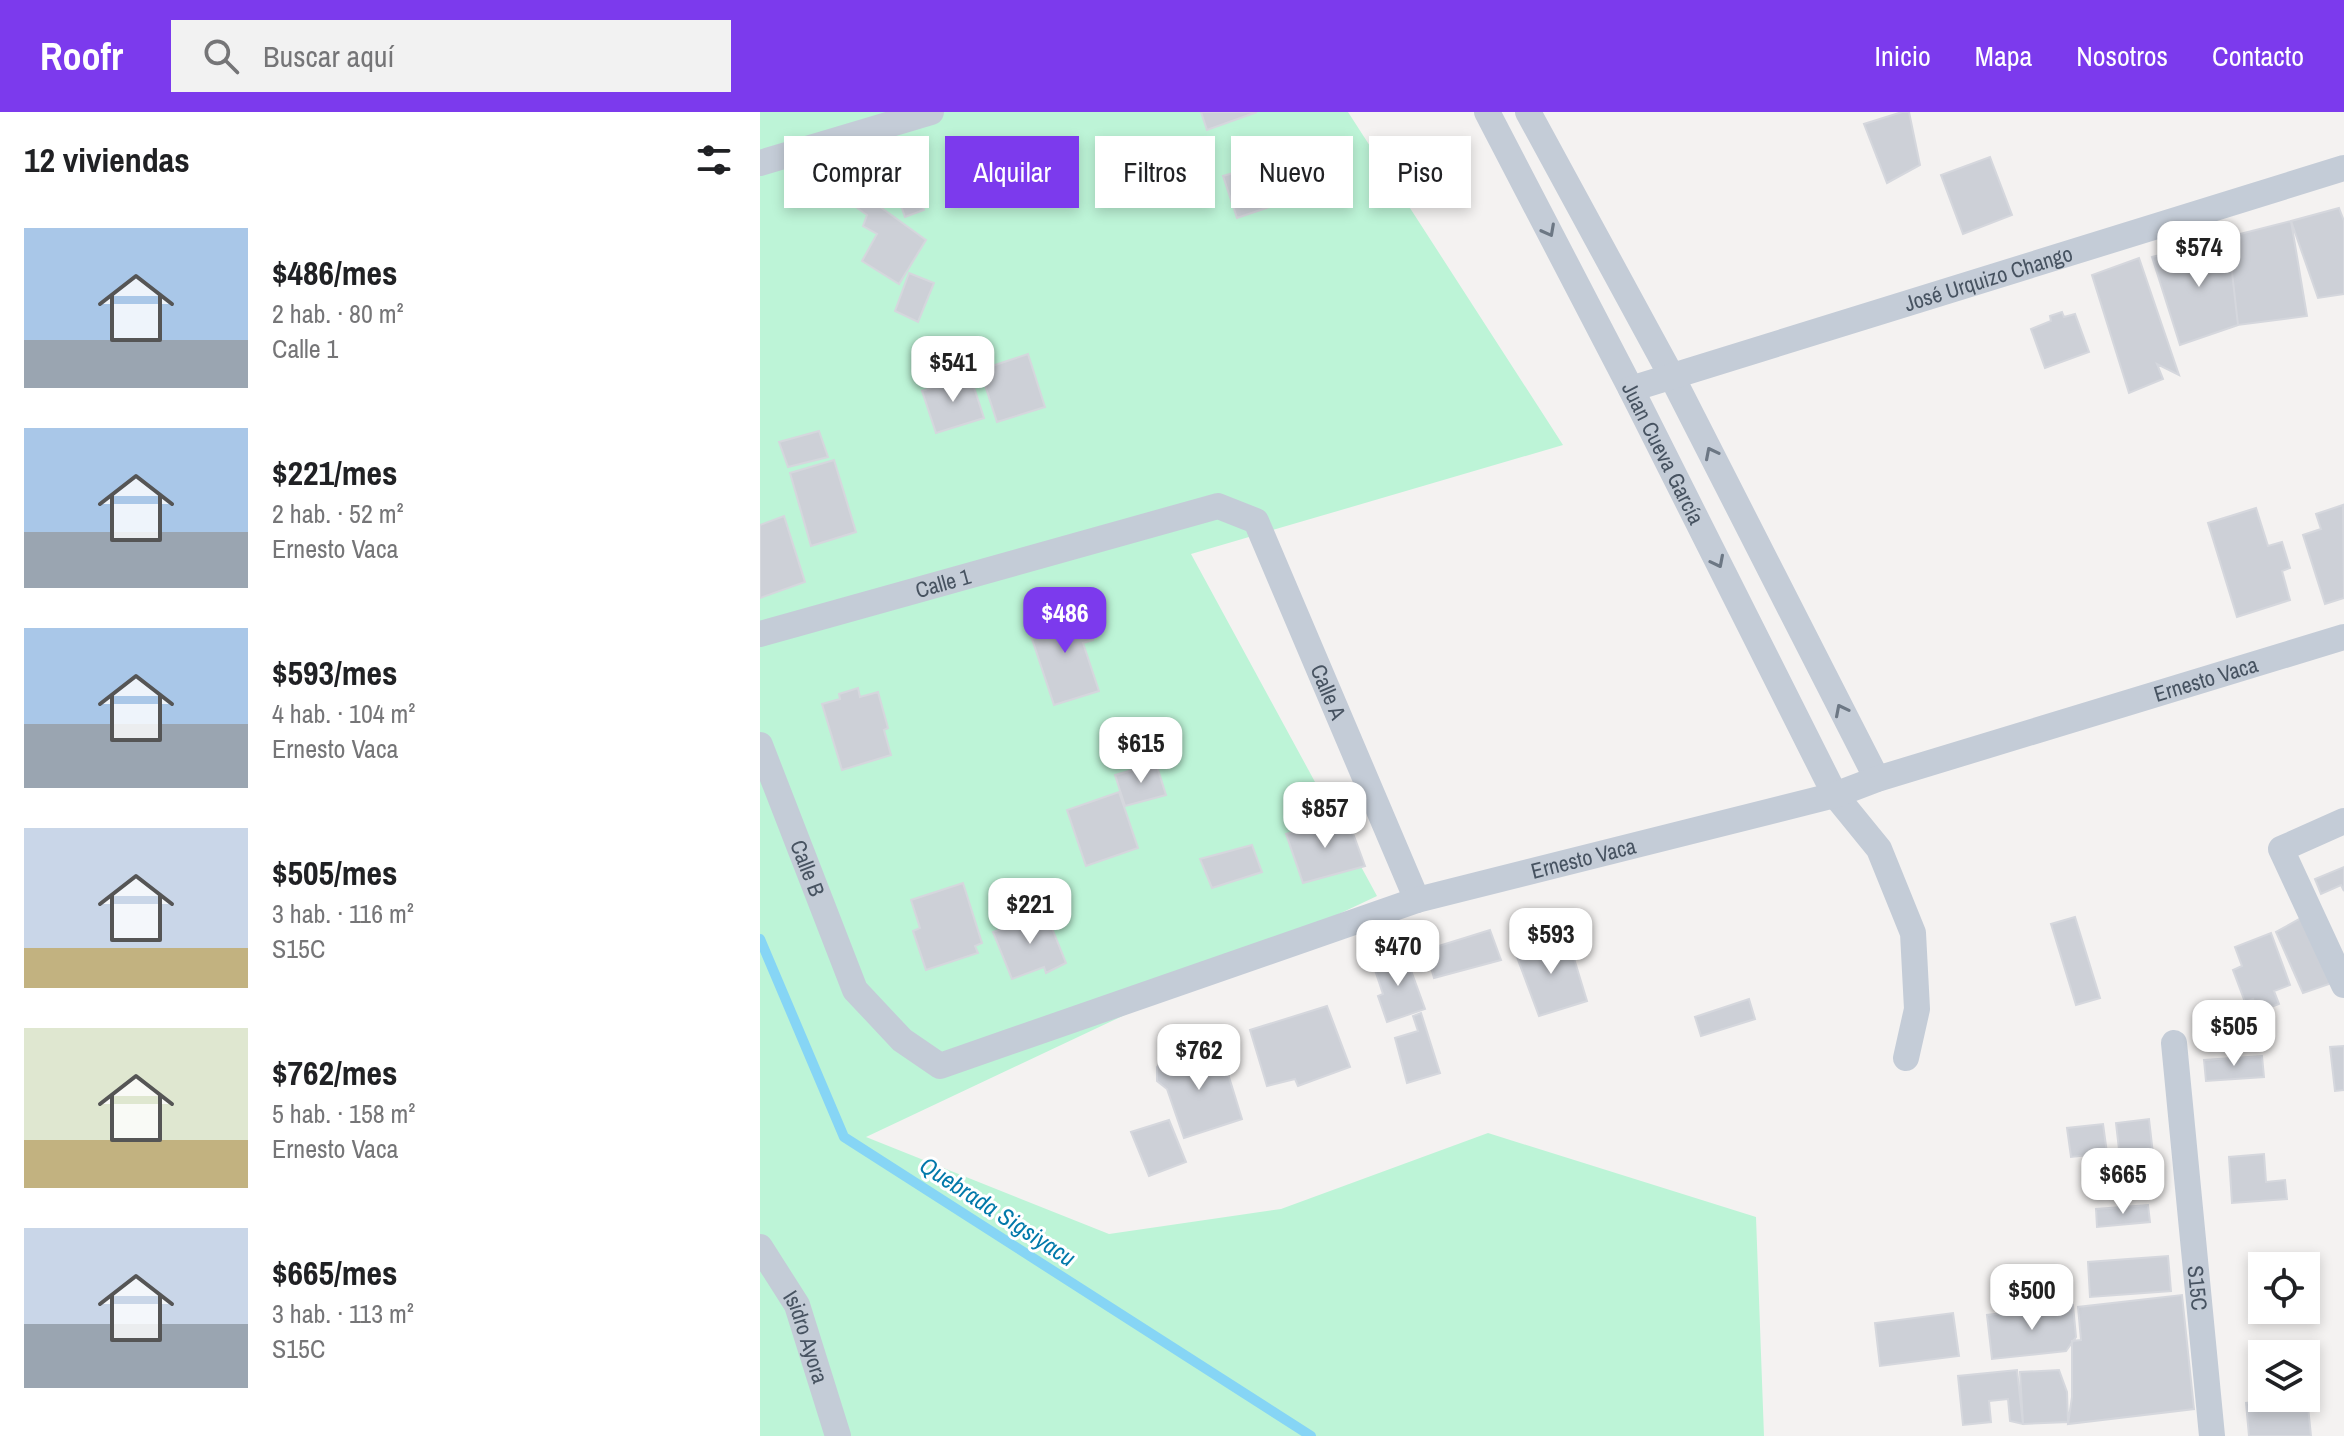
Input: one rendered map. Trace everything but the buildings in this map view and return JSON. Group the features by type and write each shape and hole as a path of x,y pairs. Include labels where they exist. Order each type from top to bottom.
{"street":[{"path":"760,163 931,112"},
{"name":"Juan Cueva García","path":"1487,112 1631,389 1835,795 1879,849 1913,933 1917,1009 1906,1058"},
{"name":"Juan Cueva García","path":"1528,112 1671,375 1877,779"},
{"name":"José Urquizo Chango","path":"1631,389 2344,168"},
{"name":"Calle 1","path":"760,634 1218,506"},
{"name":"Calle A","path":"1218,506 1256,521 1417,900"},
{"name":"Ernesto Vaca","path":"855,990 902,1040 940,1066 1417,900 1835,795 1877,779 2344,637"},
{"name":"Calle B","path":"760,745 855,990"},
{"path":"2337,990 2281,849 2344,821"},
{"name":"S15C","path":"2174,1043 2212,1436"},
{"name":"Isidro Ayora","path":"760,1247 797,1305 838,1436"}],"green space":[{"path":"760,112 1348,112 1369,145 1369,208 1410,208 1563,445 1191,554 1377,896 866,1137 1109,1234 1281,1209 1488,1133 1756,1217 1764,1436 760,1436"}],"waterway":[{"name":"Quebrada Sigsiyacu","path":"760,939 844,1137 1311,1436"}]}
